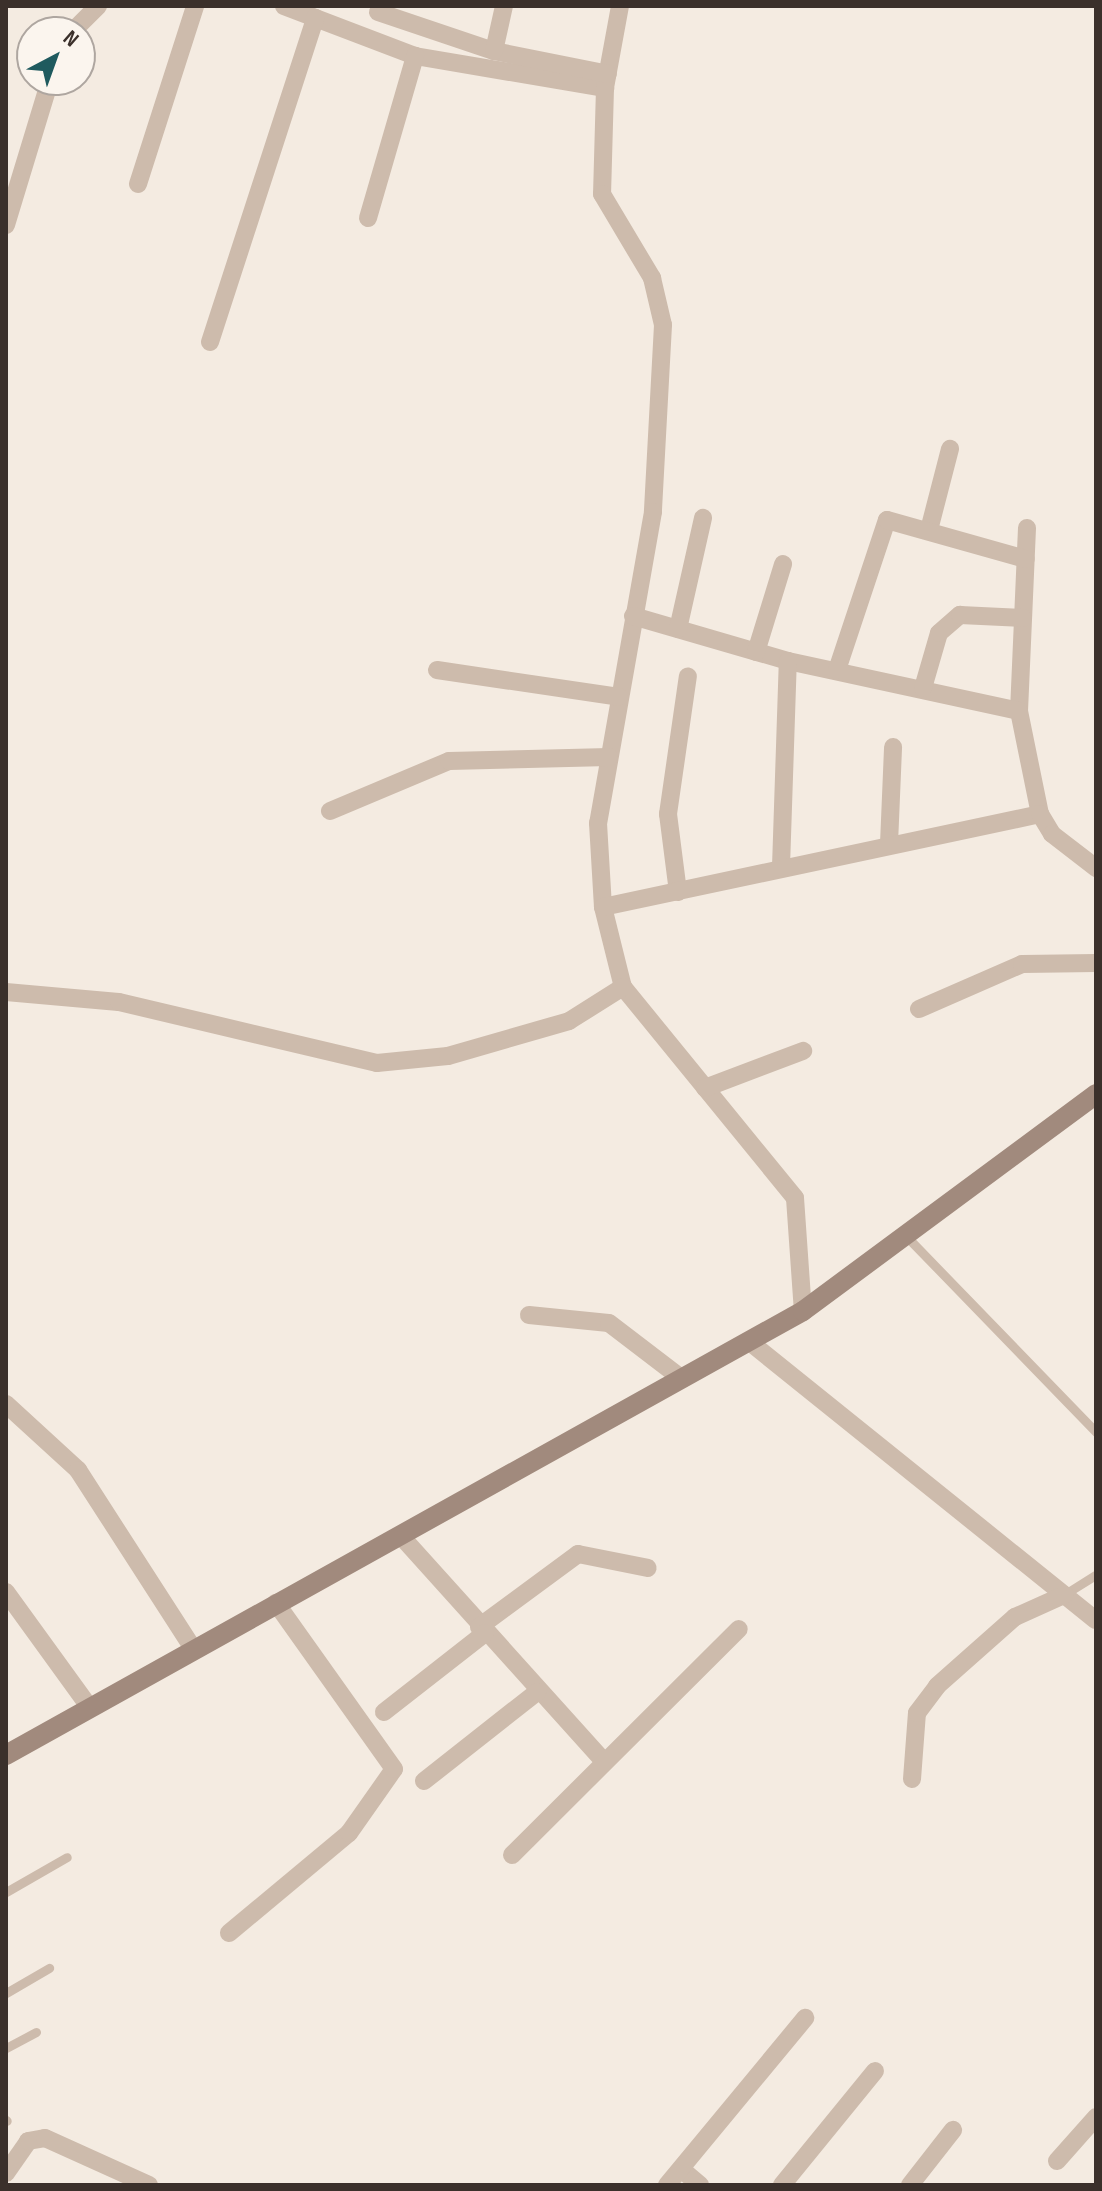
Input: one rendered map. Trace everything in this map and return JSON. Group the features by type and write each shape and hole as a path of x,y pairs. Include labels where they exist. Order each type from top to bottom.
{"main road":[{"path":"6,1755 681,1378 751,1343 803,1311 907,1237 1096,1094"}],"street":[{"path":"138,184 195,6"},
{"path":"284,6 415,56 606,81"},
{"path":"494,51 504,6"},
{"path":"620,6 606,81 602,194 652,278 663,325 653,512 598,823 603,907 623,987 795,1198 803,1311"},
{"path":"378,12 494,51 606,81"},
{"path":"210,342 315,18"},
{"path":"368,218 415,56"},
{"path":"6,225 45,96"},
{"path":"929,530 950,449"},
{"path":"678,629 703,518"},
{"path":"837,670 882,525 895,520 1026,559"},
{"path":"1027,528 1019,711 1040,814 1052,834 1096,868"},
{"path":"756,652 783,564"},
{"path":"923,688 939,633 960,615 1023,618"},
{"path":"633,616 788,661 1019,711"},
{"path":"781,867 788,661"},
{"path":"437,670 619,697"},
{"path":"678,892 669,801 688,676"},
{"path":"889,844 893,747"},
{"path":"330,811 449,761 609,757"},
{"path":"603,907 1040,814"},
{"path":"919,1009 1022,964 1096,963"},
{"path":"6,992 119,1002 377,1063 448,1056 569,1021 623,987"},
{"path":"705,1088 803,1051"},
{"path":"529,1315 609,1323 681,1378"},
{"path":"751,1343 1096,1620"},
{"path":"6,1404 78,1470 194,1650"},
{"path":"401,1536 537,1692 602,1759"},
{"path":"384,1712 578,1554 648,1568"},
{"path":"6,1592 90,1708"},
{"path":"912,1779 917,1713 937,1686 1015,1617 1064,1595"},
{"path":"229,1933 358,1824 394,1769 276,1603"},
{"path":"512,1855 602,1759 739,1629"},
{"path":"424,1781 537,1692"},
{"path":"667,2185 805,2018"},
{"path":"782,2185 875,2071"},
{"path":"1057,2161 1096,2117"},
{"path":"910,2185 953,2130"},
{"path":"6,2173 28,2141 45,2138 149,2185"},
{"path":"681,2169 700,2185"}],"lane":[{"path":"907,1237 1096,1432"},
{"path":"1064,1595 1096,1575"},
{"path":"6,1892 67,1857"},
{"path":"6,1993 49,1968"},
{"path":"6,2048 36,2032"}]}
